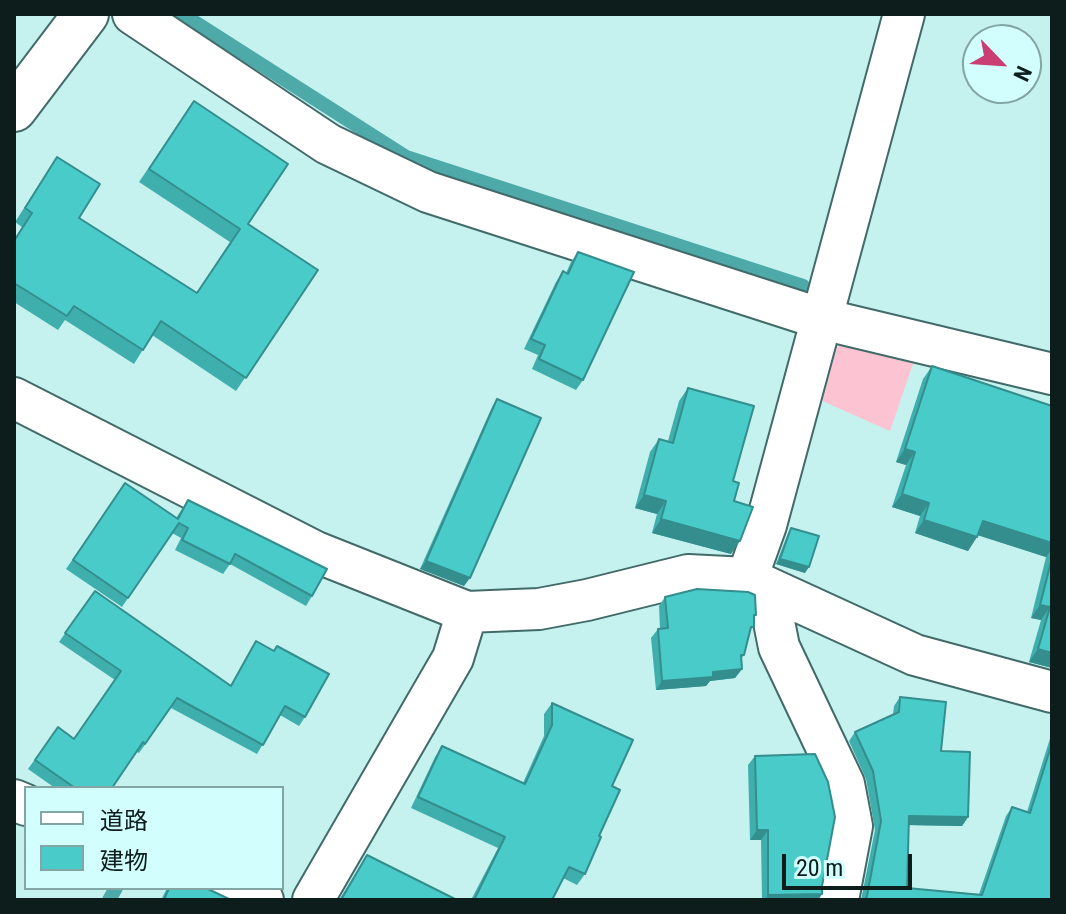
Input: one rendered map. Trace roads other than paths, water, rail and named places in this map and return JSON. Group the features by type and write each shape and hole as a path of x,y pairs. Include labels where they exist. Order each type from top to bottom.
{"main road":[{"path":"14,109 86,14"}],"street":[{"path":"133,14 328,144 428,192 822,319 1052,374"},
{"path":"838,900 852,826 844,784 779,647 762,585 766,525 904,14"},
{"path":"14,398 316,552 467,612 539,609 688,575 762,585 915,655 1052,692"},
{"path":"313,900 453,658 467,612"},
{"path":"236,890 263,900"}],"waterway":[{"path":"182,14 406,157 803,286"},
{"path":"109,900 115,890"}]}
